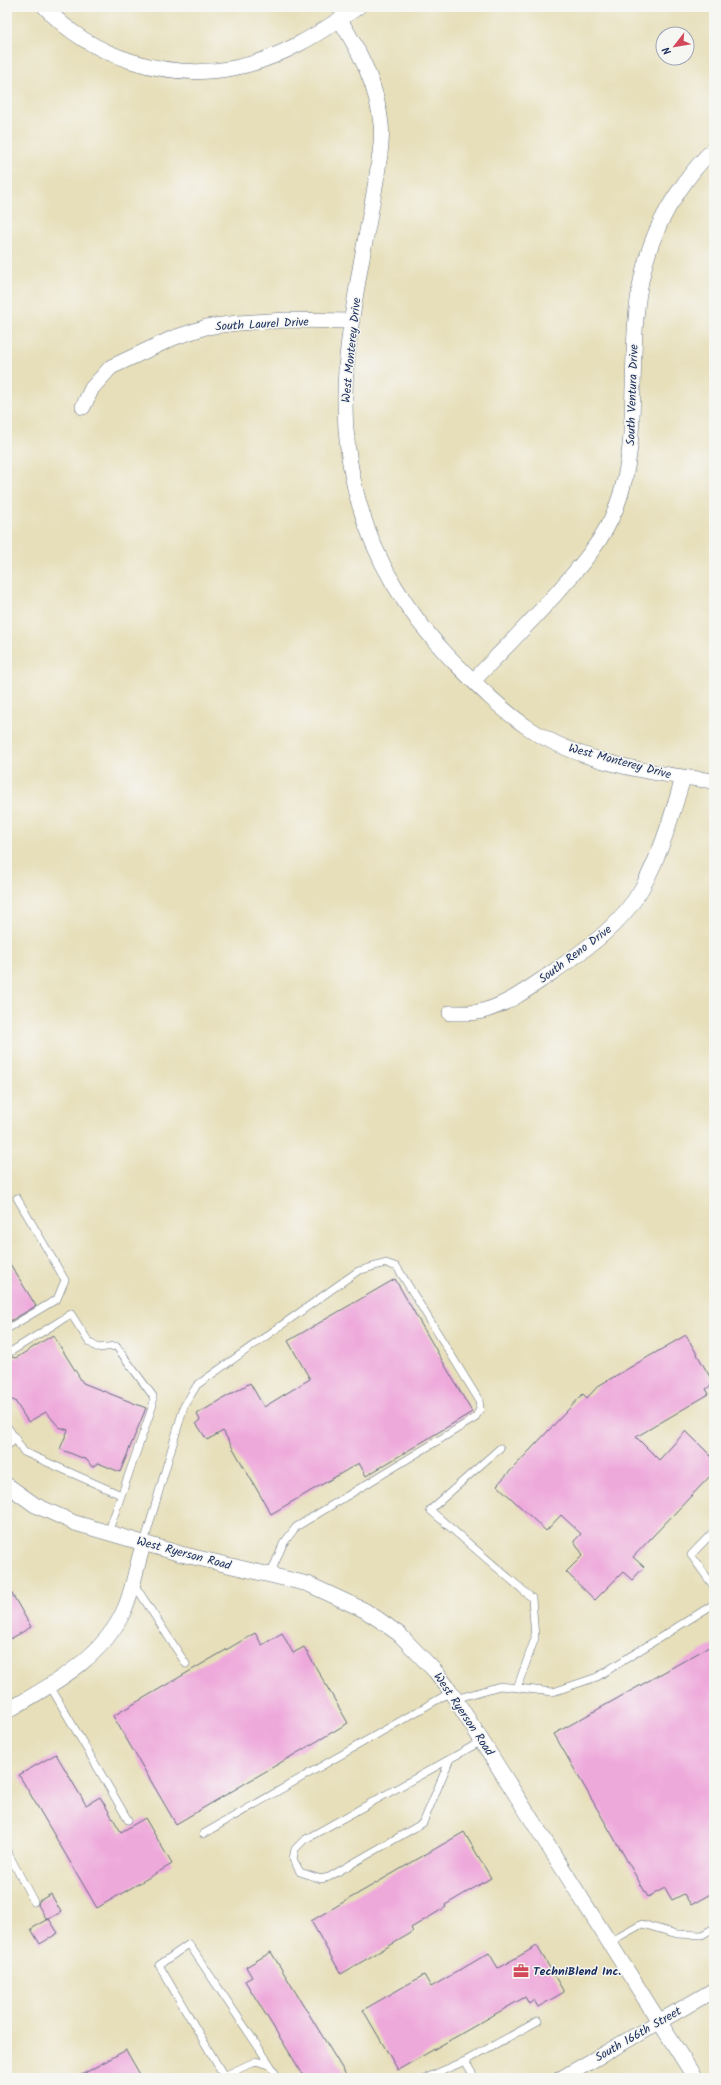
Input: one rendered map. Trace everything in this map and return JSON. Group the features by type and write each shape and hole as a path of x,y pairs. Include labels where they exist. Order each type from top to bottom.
{"street":[{"path":"45,7 79,36 112,54 156,67 192,71 234,68 261,60 316,36 358,7"},
{"name":"West Monterey Drive","path":"340,20 359,50 371,76 382,125 375,190 352,321 345,394 346,423 352,476 362,515 376,551 397,591 441,648 473,681 527,727 563,747 604,760 683,778 714,781"},
{"name":"South Ventura Drive","path":"473,681 586,560 604,534 616,508 630,455 636,313 641,279 650,242 669,205 689,177 714,149"},
{"name":"South Laurel Drive","path":"83,407 95,384 111,367 173,338 206,327 286,320 352,321"},
{"name":"South Reno Drive","path":"450,1013 485,1011 513,999 575,956 612,926 627,911 642,889 654,866 670,822 683,778"},
{"name":"West Ryerson Road","path":"7,1485 44,1510 75,1523 144,1543 308,1584 364,1610 404,1640 435,1670 453,1695 695,2078"},
{"path":"7,1711 50,1686 81,1663 103,1641 124,1610 134,1584 144,1543"},
{"name":"South 166th Street","path":"562,2078 714,1990"}],"lane":[{"path":"7,1329 57,1299 65,1280 17,1198"},
{"path":"144,1543 184,1406 197,1385 358,1271 386,1263 397,1267 479,1400 480,1409 475,1418 296,1527 283,1544 270,1575"},
{"path":"7,1354 71,1314 89,1342 98,1348 116,1346 153,1396 153,1405 108,1533"},
{"path":"7,1426 24,1452 121,1495"},
{"path":"7,1446 16,1439"},
{"path":"500,1448 430,1510 532,1598 535,1638 517,1688"},
{"path":"714,1531 690,1555 714,1587"},
{"path":"134,1584 186,1664"},
{"path":"203,1834 453,1695 500,1686 553,1692 598,1677 714,1604"},
{"path":"50,1686 128,1820"},
{"path":"450,1759 423,1823 329,1877 321,1879 300,1872 293,1859 295,1849 304,1840 450,1759 483,1741"},
{"path":"7,1850 34,1902"},
{"path":"610,1942 642,1924 677,1934 702,1935 714,1928"},
{"path":"271,2066 256,2061 224,2076 158,1965 189,1944 271,2066 278,2078"},
{"path":"426,2078 465,2061 538,2021"},
{"path":"465,2061 475,2078"}],"building":[{"path":"7,1259 36,1306 7,1323"},
{"path":"395,1279 472,1412 366,1476 359,1463 271,1514 223,1431 207,1440 196,1423 200,1420 197,1414 250,1383 264,1407 310,1379 288,1341"},
{"path":"53,1335 83,1383 146,1408 120,1472 98,1463 92,1467 87,1460 60,1449 68,1430 59,1427 46,1412 28,1422 15,1401 10,1399 7,1394 7,1359 12,1357 16,1358"},
{"path":"686,1335 714,1384 706,1389 709,1394 636,1437 659,1460 686,1431 714,1459 714,1472 633,1557 644,1567 632,1580 623,1572 595,1600 566,1572 583,1555 574,1541 581,1534 561,1515 546,1531 497,1485 583,1394 587,1398 598,1386"},
{"path":"7,1585 31,1627 7,1641"},
{"path":"255,1633 262,1645 282,1633 293,1653 304,1647 348,1723 176,1824 113,1716"},
{"path":"714,1644 714,1892 691,1905 684,1894 672,1900 665,1888 648,1897 554,1734"},
{"path":"56,1754 86,1805 100,1797 121,1832 145,1818 172,1864 97,1908 19,1775"},
{"path":"464,1832 491,1878 445,1905 446,1907 411,1928 413,1932 341,1974 311,1921"},
{"path":"51,1894 61,1912 47,1920 38,1905 39,1901"},
{"path":"49,1919 58,1933 40,1944 31,1929"},
{"path":"537,1946 564,1992 538,2007 534,2000 529,2004 525,1997 398,2070 363,2010 424,1975 431,1987 489,1953 498,1968"},
{"path":"271,1952 348,2078 305,2078 245,1981 252,1977 246,1967"},
{"path":"126,2050 142,2078 76,2078"}],"place":[{"name":"TechniBlend Inc.","path":"521,1971"}]}
